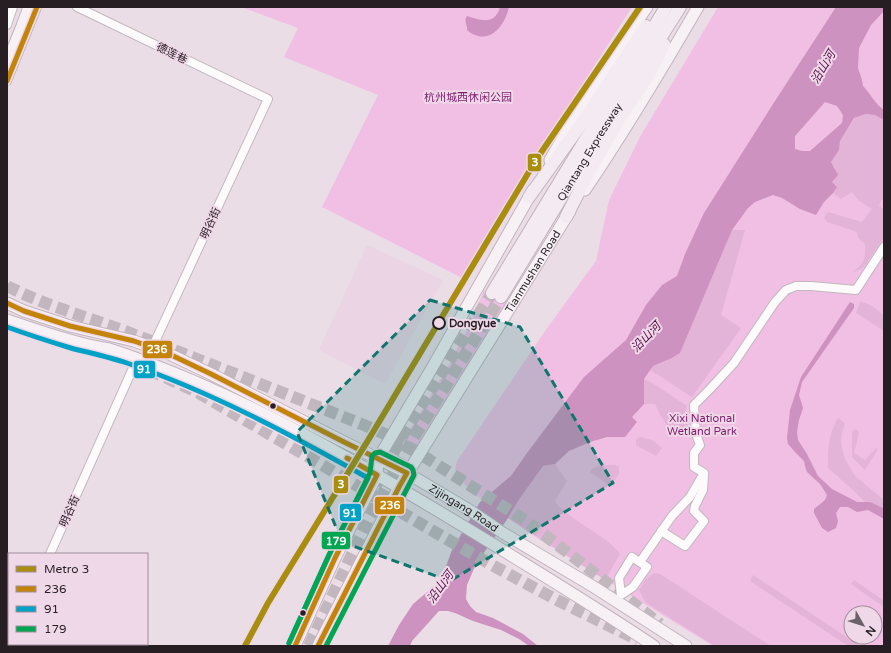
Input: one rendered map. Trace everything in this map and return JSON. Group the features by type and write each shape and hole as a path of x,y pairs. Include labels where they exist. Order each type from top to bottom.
{"highway":[{"path":"529,197 582,122 622,60 659,7"},
{"name":"Qiantang Expressway","path":"666,7 496,295 680,7"},
{"path":"566,217 588,174 620,118 647,78 684,7"}],"main road":[{"path":"7,46 21,7"},
{"path":"7,63 29,7"},
{"path":"295,646 335,558 377,475 378,459 432,368 579,110 615,53 647,7"},
{"name":"Tianmushan Road","path":"318,646 407,473 566,217 604,162 698,7"},
{"name":"Zijingang Road","path":"7,303 24,311 70,326 134,341 212,374 407,473 471,511 503,533 594,587 686,646"},
{"name":"Zijingang Road","path":"7,320 137,359 258,411 311,438 399,487 654,646"}],"street":[{"path":"7,25 14,7"},
{"path":"7,80 37,7"},
{"name":"德莲巷","path":"76,7 268,99"},
{"name":"明谷街","path":"152,348 268,99"},
{"path":"704,473 694,467 694,453 700,445 696,434 694,405 734,363 775,302 786,290 796,286 856,290 884,248"},
{"name":"明谷街","path":"50,553 137,359"},
{"path":"640,562 672,516 690,497 704,473"},
{"path":"661,531 685,546 704,521 694,511 703,490 704,473"}],"highlighted area":[{"path":"430,300 520,327 613,483 450,581 342,542 297,432"}],"shaded area":[{"path":"866,114 875,115 884,120 884,199 881,200 879,206 884,209 884,237 864,267 852,273 863,261 865,244 858,238 857,232 827,222 824,218 828,212 862,222 872,209 858,200 852,192 841,199 833,193 837,187 832,182 835,168 831,162 839,150 840,141 855,118"},
{"path":"732,230 745,230 721,315 741,328 692,397 650,370 653,366 680,353"},
{"path":"367,245 443,280 385,384 319,350"},
{"path":"860,302 873,307 884,316 884,331 856,313"},
{"path":"644,379 687,406 683,419 688,424 688,429 678,431 671,429 663,419 655,404 644,404"},
{"path":"838,418 845,423 841,441 845,459 855,476 884,500 884,509 870,502 865,502 828,468 830,436"},
{"path":"856,429 859,433 854,453 865,460 876,448 878,449 865,470 852,457 852,431"},
{"path":"640,437 652,440 662,448 656,456 636,445 636,439"},
{"path":"555,464 567,481 555,501 556,503 560,508 609,543 620,554 605,580 508,518 520,498 543,466"},
{"path":"602,465 619,466 619,474 610,486 590,472 593,468"},
{"path":"654,573 660,574 771,646 715,646 648,604 639,590 646,579"},
{"path":"753,575 843,635 843,643 750,581"},
{"path":"854,580 884,601 884,607 883,605 851,584"},
{"path":"846,645 860,646 848,646"}],"green space":[{"name":"杭州城西休闲公园","path":"241,7 632,7 542,147 464,279 322,207 378,95 284,57 298,28"},
{"name":"Xixi National Wetland Park","path":"718,7 884,7 884,646 713,646 529,533 473,493 461,481 455,470 457,461 545,331 596,261 609,200 641,135"},
{"path":"484,290 507,303 416,448 412,452 406,451 401,447 403,441 450,363 472,320"}],"water":[{"path":"500,7 509,7 508,12 499,28 490,35 478,36 467,30 465,20 467,16 482,20 491,19 498,13"},
{"name":"沿山河","path":"836,7 884,7 884,11 871,25 859,48 858,68 863,86 884,110 884,120 875,115 866,114 854,118 840,141 839,150 831,162 838,175 832,182 837,187 833,193 824,202 816,215 800,209 782,198 773,195 755,202 748,208 732,230 680,353 653,366 644,379 644,404 632,417 637,422 625,437 607,437 590,442 569,451 555,464 543,466 476,564 467,585 466,599 470,606 476,612 493,618 523,634 538,646 529,646 501,630 473,621 455,613 439,611 412,641 410,646 388,646 399,625 413,604 439,582 452,550 480,502 511,476 584,377 626,340 646,305 662,285 677,276 685,254 704,213","holes":["825,102 837,106 843,115 842,123 810,151 795,149 795,136"]},
{"path":"850,302 854,304 854,308 802,382 799,395 803,408 797,432 798,440 818,476 832,489 857,502 870,502 883,508 884,519 868,510 857,512 848,507 840,507 836,513 838,521 836,528 828,532 822,528 814,513 814,509 824,501 827,495 820,484 807,472 804,461 788,444 787,438 790,410 801,377"}],"tunnel":[{"path":"7,286 38,300 164,346 385,434 417,452 526,521 660,624"},
{"path":"376,485 404,433 492,293"},
{"path":"309,646 369,518 417,432 501,297"},
{"path":"116,356 197,392 490,564 555,599 638,640"}],"metro line":[{"name":"3","path":"245,646 268,603 370,437 536,160 640,7"}],"transit line":[{"name":"236","path":"7,81 37,7"},
{"name":"236","path":"7,303 24,311 70,326 134,341 167,353 407,473 318,646"},
{"name":"91","path":"7,327 74,349 127,363 158,374 250,415 368,478 329,555 289,643"},
{"name":"179","path":"289,643 329,555 370,473 372,456 375,453 380,452 411,467 414,475 326,646"},
{"name":"236","path":"295,646 335,558 377,475 347,458"}],"place":[{"name":"Dongyue","path":"439,323"}]}
